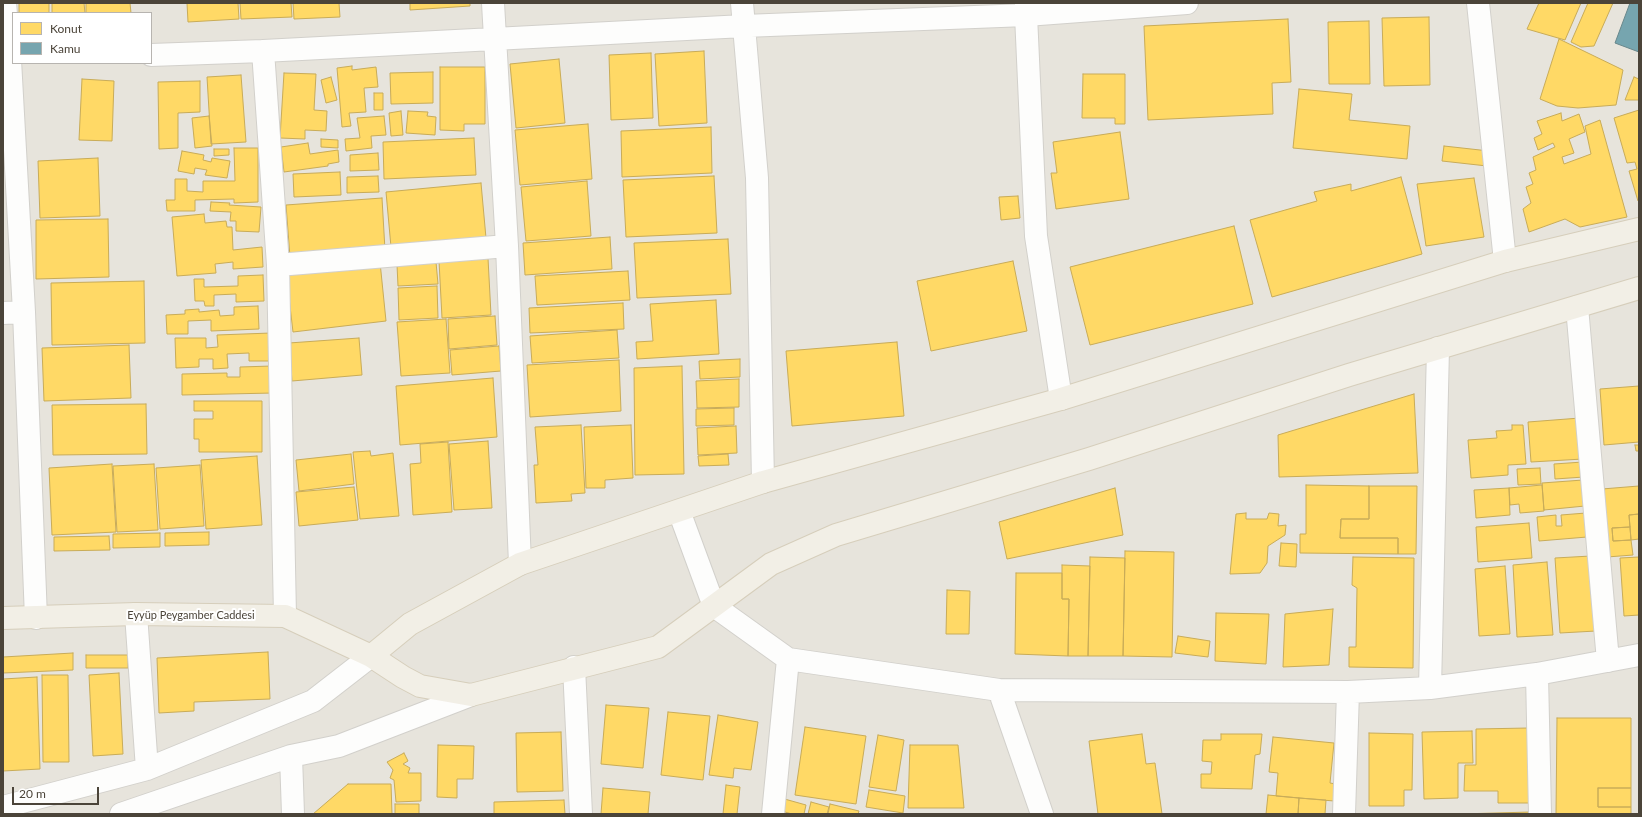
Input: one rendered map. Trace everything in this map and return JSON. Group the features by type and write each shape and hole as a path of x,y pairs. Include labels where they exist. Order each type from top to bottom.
{"main road":[{"path":"371,656 410,624 520,564 763,482 1061,399 1505,261 1639,229"},
{"path":"471,695 574,667 658,647 771,564 836,535 1089,459 1438,348 1639,288"},
{"name":"Eyyüp Peygamber Caddesi","path":"3,618 136,614 285,616 371,656 403,677 420,686 471,695"}],"street":[{"path":"5,3 9,60 13,313 36,618"},
{"path":"493,3 507,246 520,564"},
{"path":"742,3 757,178 763,482"},
{"path":"152,55 263,51 744,26 1026,9 1187,3"},
{"path":"1478,3 1505,261"},
{"path":"1026,9 1036,236 1061,399"},
{"path":"263,51 278,264 285,616"},
{"path":"278,264 507,246"},
{"path":"1577,307 1608,661"},
{"path":"1430,688 1438,348"},
{"path":"679,511 714,606 788,659 999,690 1348,692 1430,688 1537,674 1639,654"},
{"path":"136,614 147,769"},
{"path":"3,807 147,769 313,702 371,656"},
{"path":"773,814 788,659"},
{"path":"574,667 581,814"},
{"path":"1537,674 1540,814"},
{"path":"999,690 1042,814"},
{"path":"1344,814 1348,692"},
{"path":"121,814 156,807 291,756 339,746 471,695"},
{"path":"291,756 293,814"}],"shaded area":[{"path":"3,3 1639,3 1639,814 3,814"}],"building: Konut":[{"path":"19,3 49,3 49,12 19,12"},
{"path":"52,3 84,3 85,12 52,12"},
{"path":"86,3 130,3 131,12 86,12"},
{"path":"187,3 238,3 239,19 188,22"},
{"path":"240,3 291,3 292,17 241,19"},
{"path":"293,3 339,3 340,17 294,19"},
{"path":"410,3 470,3 470,6 410,10"},
{"path":"1539,3 1581,3 1565,40 1527,29"},
{"path":"1588,3 1613,3 1594,46 1581,47 1571,42"},
{"path":"1429,17 1430,85 1384,86 1382,18"},
{"path":"1288,19 1291,82 1272,83 1273,114 1148,120 1144,26"},
{"path":"1369,21 1370,84 1329,84 1328,22"},
{"path":"1559,39 1623,70 1616,105 1578,108 1557,106 1540,99"},
{"path":"704,51 707,123 659,126 655,54"},
{"path":"651,53 653,118 611,120 609,55"},
{"path":"559,59 565,123 516,128 510,64"},
{"path":"352,66 352,70 376,67 378,87 364,88 366,112 349,113 351,126 342,127 337,68"},
{"path":"440,67 485,67 485,124 464,124 464,131 440,130"},
{"path":"433,72 433,103 391,104 390,73"},
{"path":"284,73 316,74 314,110 327,111 326,131 305,130 305,139 280,138"},
{"path":"1083,74 1125,74 1125,124 1115,124 1115,118 1082,118"},
{"path":"241,75 246,142 211,144 207,77"},
{"path":"331,77 337,100 326,103 321,80"},
{"path":"1634,77 1639,79 1639,100 1625,100"},
{"path":"82,79 114,81 112,141 79,140"},
{"path":"200,81 200,112 178,113 178,148 159,149 158,82"},
{"path":"1299,89 1352,94 1349,120 1410,126 1407,159 1293,148"},
{"path":"374,93 383,93 383,110 374,110"},
{"path":"1639,110 1638,201 1629,171 1637,169 1635,162 1627,163 1614,118"},
{"path":"401,111 403,135 391,136 389,113"},
{"path":"408,111 428,112 427,116 436,117 435,135 406,133"},
{"path":"1561,113 1562,121 1579,114 1585,132 1569,139 1574,153 1562,157 1564,164 1591,154 1585,126 1600,120 1627,217 1580,227 1565,219 1529,232 1523,209 1531,203 1526,187 1533,184 1529,173 1536,170 1533,157 1555,147 1553,143 1538,150 1534,138 1542,134 1537,121"},
{"path":"209,116 212,146 195,148 192,118"},
{"path":"384,116 386,135 371,136 372,148 346,151 345,139 360,138 357,118"},
{"path":"588,124 592,179 520,185 515,130"},
{"path":"711,127 712,173 622,177 621,131"},
{"path":"1120,132 1129,199 1056,209 1051,173 1057,173 1053,142"},
{"path":"474,138 476,175 384,179 383,142"},
{"path":"321,139 338,140 338,148 321,147"},
{"path":"308,143 310,154 338,150 339,162 328,164 328,166 284,172 281,147"},
{"path":"1444,146 1489,151 1487,166 1442,161"},
{"path":"234,148 258,148 258,202 234,203 234,199 195,200 195,211 167,211 166,200 175,200 175,179 187,179 187,191 203,192 203,181 235,181"},
{"path":"214,149 229,149 229,155 214,156"},
{"path":"182,151 204,155 203,160 211,162 212,158 230,161 227,178 205,175 207,170 195,168 194,174 178,171"},
{"path":"378,153 379,170 350,171 350,155"},
{"path":"98,158 100,216 40,218 38,161"},
{"path":"340,172 341,195 294,197 293,174"},
{"path":"378,176 379,192 347,193 347,177"},
{"path":"714,176 717,233 626,237 623,180"},
{"path":"1401,177 1422,254 1272,297 1250,220 1317,201 1314,192 1351,184 1351,191"},
{"path":"1474,178 1484,237 1426,246 1417,184"},
{"path":"587,181 591,236 526,241 521,187"},
{"path":"481,183 486,238 391,247 386,192"},
{"path":"1018,196 1020,218 1001,220 999,197"},
{"path":"382,198 385,250 290,257 286,205"},
{"path":"211,202 261,207 259,232 236,231 236,221 230,221 231,212 210,211"},
{"path":"204,214 205,223 226,221 227,227 232,227 233,250 262,247 263,267 233,269 233,262 215,264 216,273 177,276 172,217"},
{"path":"108,219 109,277 36,279 36,220"},
{"path":"1234,226 1253,304 1090,345 1070,267"},
{"path":"610,237 612,269 525,275 523,243"},
{"path":"728,239 731,294 637,298 634,243"},
{"path":"488,258 491,315 442,318 439,261"},
{"path":"1013,261 1027,331 931,351 917,281"},
{"path":"380,262 386,321 293,332 286,272"},
{"path":"436,262 438,284 398,286 397,265"},
{"path":"628,271 630,300 537,305 535,276"},
{"path":"263,275 264,301 236,302 236,294 214,295 214,306 205,306 204,301 195,301 194,279 204,279 204,287 238,286 238,276"},
{"path":"144,281 145,343 52,345 51,283"},
{"path":"437,286 438,318 399,320 398,288"},
{"path":"716,300 719,354 637,359 636,342 653,341 650,304"},
{"path":"623,303 624,329 530,333 529,308"},
{"path":"258,306 259,329 211,331 211,320 188,321 188,334 167,334 166,315 185,314 185,310 199,309 199,312 219,310 220,316 234,315 234,307"},
{"path":"495,316 497,345 449,349 448,319"},
{"path":"446,319 450,373 401,376 397,322"},
{"path":"617,330 619,358 532,363 530,336"},
{"path":"271,333 271,361 249,361 249,353 227,354 228,368 213,369 213,359 199,359 199,367 176,368 175,338 206,338 206,348 218,347 217,335"},
{"path":"359,338 362,375 292,381 289,343"},
{"path":"897,342 904,416 792,426 786,351"},
{"path":"129,345 131,398 44,401 42,348"},
{"path":"499,346 501,371 452,375 450,350"},
{"path":"740,359 740,377 700,379 699,361"},
{"path":"619,360 621,411 530,417 527,365"},
{"path":"272,366 273,393 182,395 182,374 227,373 227,377 240,377 240,367"},
{"path":"682,366 684,474 635,475 634,368"},
{"path":"493,378 497,437 400,445 396,386"},
{"path":"739,379 739,407 697,408 696,381"},
{"path":"1639,386 1639,442 1604,445 1600,389"},
{"path":"1414,394 1418,473 1279,477 1278,435"},
{"path":"194,401 262,401 262,452 199,452 199,439 194,439 194,419 213,419 213,411 194,411"},
{"path":"146,404 147,454 53,455 52,405"},
{"path":"734,408 734,425 696,426 696,409"},
{"path":"1580,418 1583,459 1531,462 1528,422"},
{"path":"581,425 585,493 571,494 572,501 536,503 534,465 538,465 535,427"},
{"path":"631,425 633,478 605,480 605,488 586,488 584,427"},
{"path":"1512,425 1523,425 1526,464 1508,465 1508,475 1471,478 1468,440 1497,438 1496,431 1512,430"},
{"path":"736,426 737,453 698,455 697,428"},
{"path":"488,441 492,508 454,510 449,444"},
{"path":"448,442 452,512 413,515 410,464 421,463 420,444"},
{"path":"1635,445 1639,445 1639,451 1636,451"},
{"path":"370,451 371,456 393,453 399,516 360,519 353,452"},
{"path":"351,454 354,484 299,491 296,460"},
{"path":"728,454 729,465 699,466 698,456"},
{"path":"257,456 262,525 206,529 201,460"},
{"path":"1583,462 1584,477 1555,479 1554,464"},
{"path":"112,464 116,532 52,535 49,468"},
{"path":"154,464 158,530 117,532 113,466"},
{"path":"200,465 204,526 160,529 156,468"},
{"path":"1540,468 1541,484 1518,485 1517,469"},
{"path":"1583,480 1585,506 1544,510 1542,483"},
{"path":"1306,485 1369,486 1369,519 1341,519 1340,538 1398,538 1398,554 1300,553 1300,534 1306,534"},
{"path":"1542,485 1544,511 1520,513 1519,504 1510,505 1509,488"},
{"path":"1369,486 1417,486 1416,554 1398,554 1398,538 1340,538 1341,519 1369,519"},
{"path":"1639,486 1639,514 1629,515 1630,527 1612,528 1613,541 1631,540 1633,555 1607,557 1602,489"},
{"path":"354,487 358,520 299,526 296,492"},
{"path":"1115,488 1123,535 1007,559 999,522"},
{"path":"1509,488 1510,515 1476,518 1474,490"},
{"path":"1246,513 1246,519 1267,519 1269,513 1279,514 1278,526 1286,525 1285,535 1268,546 1267,563 1260,573 1230,574 1236,514"},
{"path":"1586,513 1587,537 1539,541 1537,517 1556,515 1556,526 1562,526 1561,515"},
{"path":"1639,514 1639,539 1631,540 1629,515"},
{"path":"1529,523 1532,558 1478,562 1476,527"},
{"path":"1630,527 1631,540 1613,541 1612,528"},
{"path":"209,532 209,545 165,546 165,533"},
{"path":"160,533 160,547 113,548 113,534"},
{"path":"109,536 110,550 54,551 54,537"},
{"path":"1281,543 1297,544 1296,567 1279,566"},
{"path":"1125,551 1174,552 1172,657 1123,656"},
{"path":"1591,556 1596,631 1560,633 1555,558"},
{"path":"1090,557 1125,558 1123,656 1088,656"},
{"path":"1353,557 1414,558 1413,668 1349,667 1349,647 1356,647 1357,588 1352,585"},
{"path":"1639,557 1639,615 1624,616 1620,558"},
{"path":"1547,562 1553,635 1517,637 1513,565"},
{"path":"1062,565 1090,566 1088,656 1068,656 1069,599 1062,599"},
{"path":"1505,566 1510,634 1479,636 1475,569"},
{"path":"1016,573 1062,573 1062,599 1069,599 1068,656 1015,654"},
{"path":"947,590 970,591 969,634 946,634"},
{"path":"1333,609 1329,665 1283,667 1285,614"},
{"path":"1216,613 1269,614 1266,664 1215,661"},
{"path":"1178,636 1210,641 1208,657 1175,653"},
{"path":"268,652 270,699 194,702 194,711 159,713 157,658"},
{"path":"73,653 73,670 3,673 3,657"},
{"path":"86,655 128,655 128,668 86,668"},
{"path":"119,673 123,754 93,756 89,675"},
{"path":"42,675 68,675 69,762 43,762"},
{"path":"37,677 40,769 3,771 3,679"},
{"path":"606,705 649,708 643,768 601,764"},
{"path":"668,712 710,716 703,780 661,775"},
{"path":"718,715 758,722 751,770 734,768 733,778 709,775"},
{"path":"1557,718 1631,718 1631,788 1598,788 1598,807 1631,807 1631,814 1556,814"},
{"path":"805,727 866,736 856,804 795,795"},
{"path":"1529,728 1530,803 1498,803 1498,791 1464,791 1465,765 1476,765 1476,729"},
{"path":"1472,731 1473,763 1458,763 1458,798 1424,799 1422,732"},
{"path":"561,732 563,791 517,792 516,733"},
{"path":"1369,733 1413,734 1412,790 1404,790 1404,806 1369,806"},
{"path":"1142,734 1146,764 1155,763 1162,814 1098,814 1089,741"},
{"path":"1221,734 1262,734 1260,754 1255,755 1252,789 1201,788 1201,774 1211,774 1212,762 1202,761 1203,740 1221,740"},
{"path":"878,735 904,740 896,791 869,787"},
{"path":"1273,737 1334,743 1330,783 1336,784 1334,801 1276,796 1278,773 1269,772"},
{"path":"438,745 474,746 473,779 457,779 457,798 437,797"},
{"path":"910,745 958,745 964,808 908,808"},
{"path":"404,753 408,761 403,764 410,768 408,773 421,773 421,801 396,802 394,780 390,778 393,770 387,762"},
{"path":"348,784 391,784 392,814 313,814"},
{"path":"726,785 740,787 737,814 723,814"},
{"path":"603,788 650,792 648,814 601,814"},
{"path":"1598,788 1631,788 1631,807 1598,807"},
{"path":"869,790 905,796 903,813 866,807"},
{"path":"1268,795 1299,798 1298,814 1266,814"},
{"path":"781,798 806,805 804,814 792,814 778,810"},
{"path":"1299,798 1326,800 1325,814 1298,814"},
{"path":"564,800 565,814 494,814 494,802"},
{"path":"811,802 829,807 827,814 808,814"},
{"path":"395,804 419,804 419,814 395,814"},
{"path":"830,804 859,811 858,814 828,814"},
{"path":"1531,812 1531,814 1460,814"}],"building: Kamu":[{"path":"1630,3 1639,3 1639,52 1615,43"}]}
